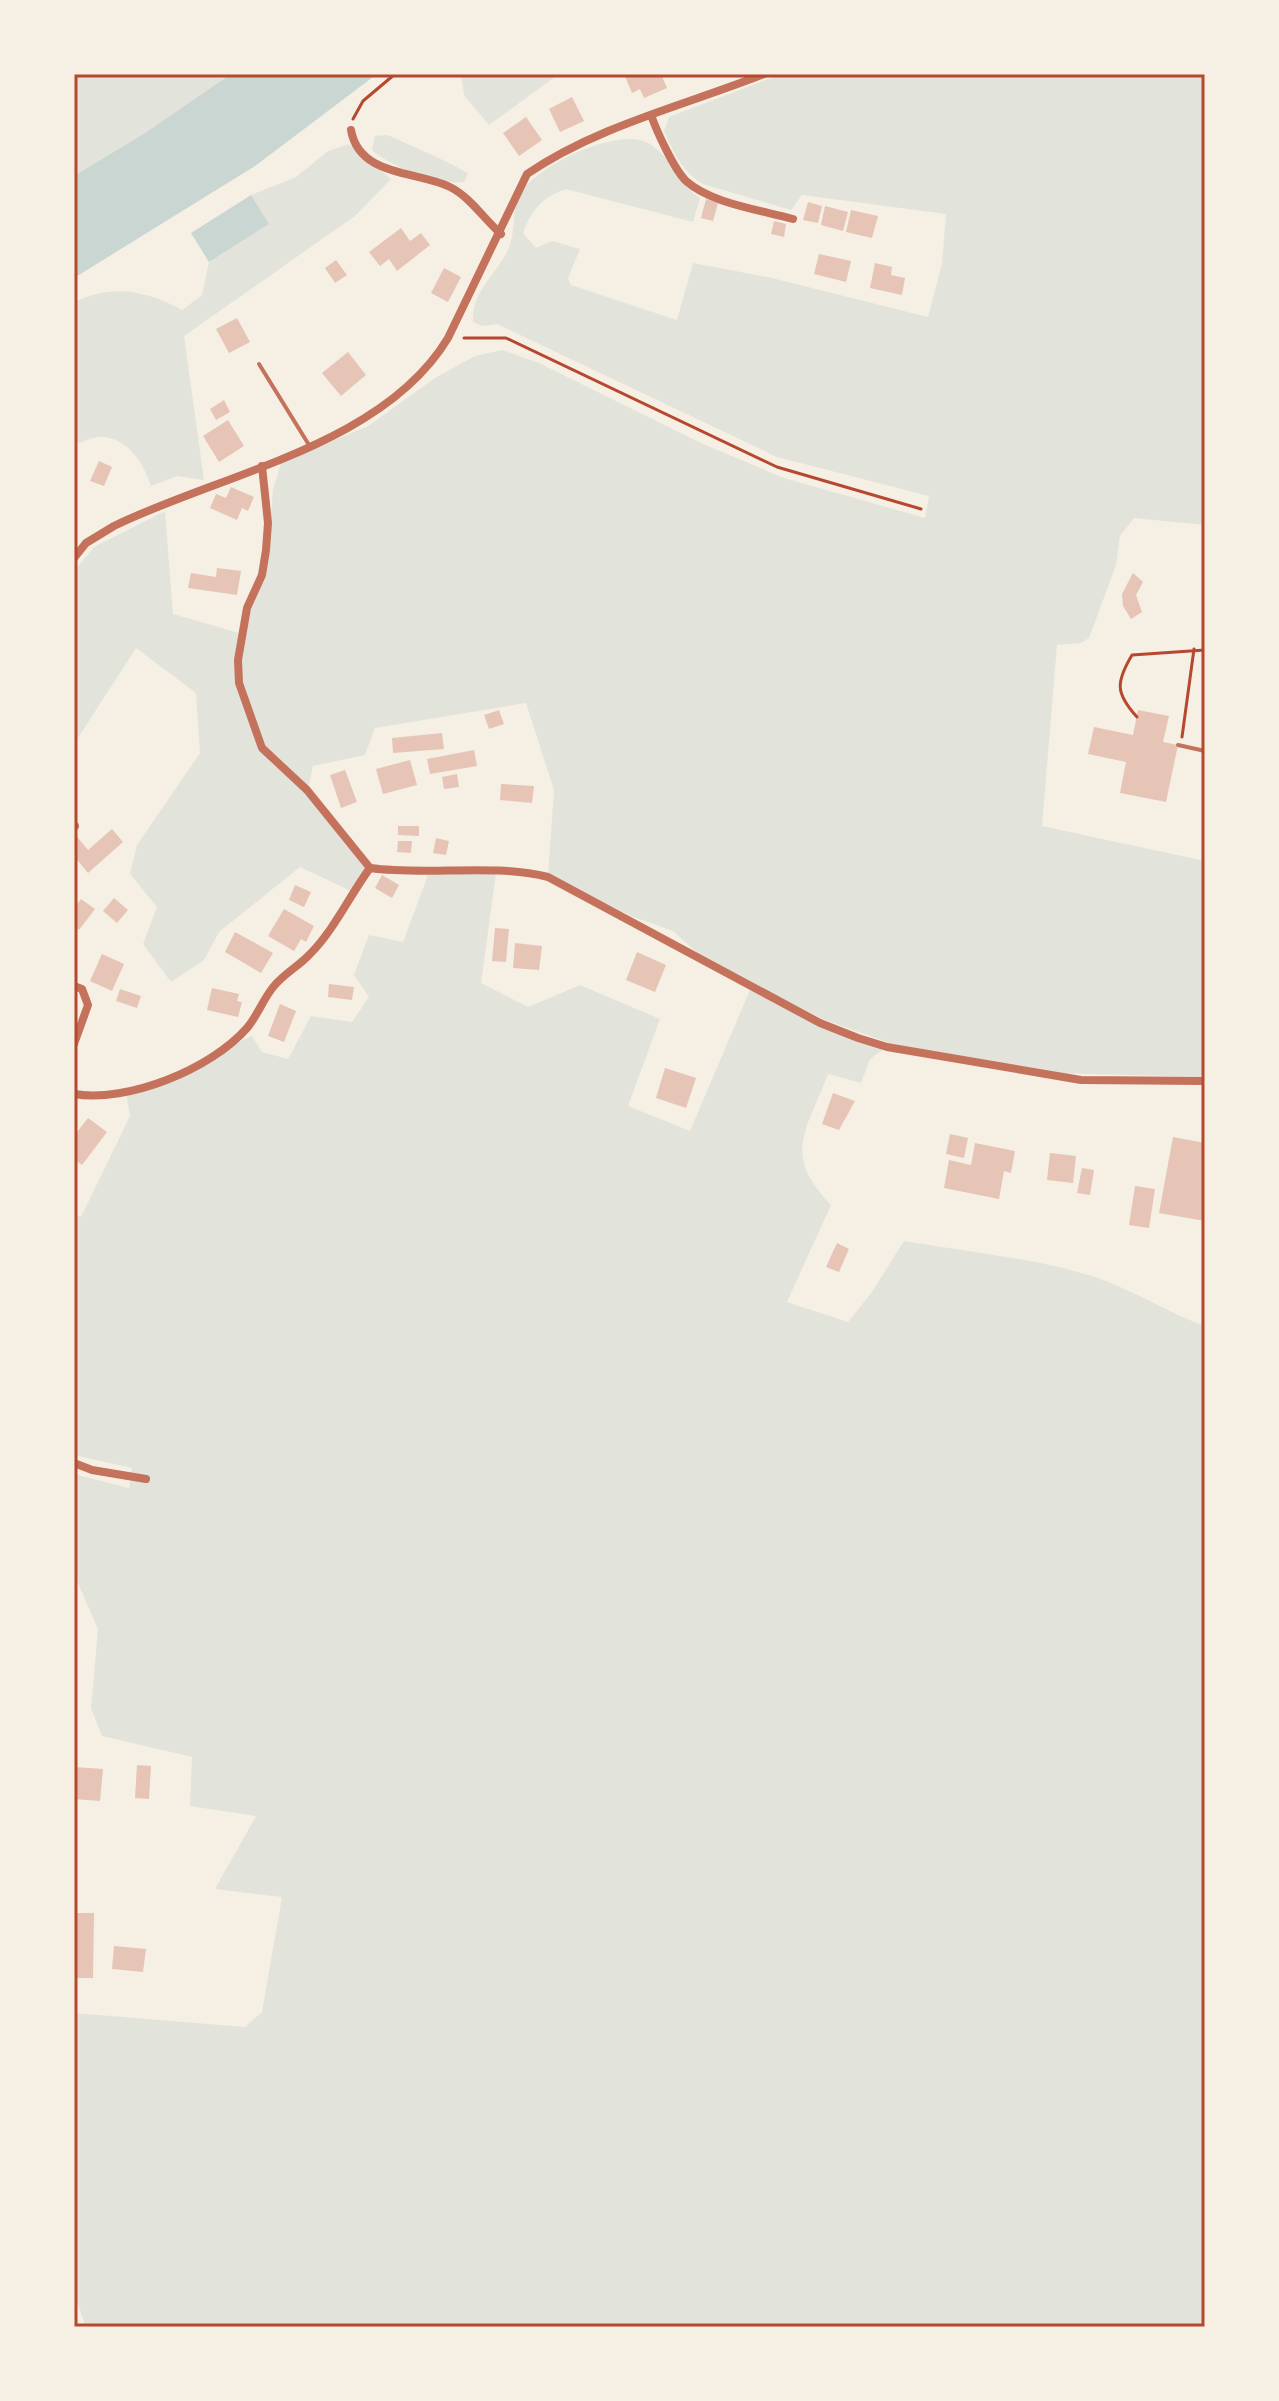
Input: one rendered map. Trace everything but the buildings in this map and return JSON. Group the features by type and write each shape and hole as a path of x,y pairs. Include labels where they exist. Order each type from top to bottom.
{"street":[{"path":"74,558 86,543 155,506 262,466 380,408 437,356 501,234 514,197 527,174 550,158 651,115 764,74"},
{"path":"651,115 664,148 685,180 705,192 793,219"},
{"path":"351,130 355,143 379,165 395,173 446,185 463,195 501,234"},
{"path":"262,466 268,523 266,550 262,575 247,608 238,660 239,683 262,748 307,790 370,868 428,873 520,870 548,877 820,1023 887,1047 1081,1080 1205,1081"},
{"path":"74,1094 92,1097 177,1077 222,1048 247,1028 267,994 287,970 310,954 370,868"},
{"path":"74,986 82,989 88,1005 74,1044"},
{"path":"74,1463 92,1470 146,1479"}],"lane":[{"path":"259,364 309,445"},
{"path":"1179,745 1205,751"}],"path":[{"path":"351,130 363,101 395,74"},
{"path":"448,338 506,338 777,467 921,509"},
{"path":"1179,745 1194,649"},
{"path":"1137,717 1122,700 1119,676 1132,655 1205,650"}],"shaded area":[{"path":"74,74 231,74 145,133 74,176"},
{"path":"231,74 377,74 255,166 74,278 74,176 145,133"},
{"path":"461,74 559,74 489,125 464,95"},
{"path":"781,74 1205,74 1205,525 1134,518 1120,536 1116,565 1089,638 1081,643 1057,645 1042,826 1205,861 1205,1077 1055,1073 889,1043 823,1019 703,958 673,931 631,916 548,875 554,790 526,703 375,728 365,755 313,766 308,788 263,747 241,682 240,660 250,609 266,576 273,489 281,463 368,426 435,378 475,356 502,350 539,363 703,444 784,478 925,518 929,496 777,457 497,324 482,326 473,322 480,293 510,245 518,200 529,183 574,154 626,139 639,140 657,149 700,198 693,222 566,189 558,192 539,205 523,233 536,248 552,241 580,249 568,278 571,285 677,320 693,263 772,278 928,317 942,264 946,214 802,195 791,210 703,184 679,161 664,131 669,117"},
{"path":"388,135 468,174 464,182 429,178 380,156 372,150 375,136"},
{"path":"349,144 391,179 355,216 184,336 204,480 177,476 151,486 140,462 122,443 102,437 74,444 74,303 115,291 142,294 182,310 202,295 209,262 269,224 251,195 296,177 328,151"},
{"path":"251,195 269,224 209,262 191,233"},
{"path":"165,511 173,614 239,633 236,659 260,749 306,791 368,867 351,891 300,867 219,932 204,960 171,982 143,944 157,907 130,874 137,845 200,753 196,693 136,648 74,744 74,571 94,547"},
{"path":"496,873 481,983 528,1007 580,985 660,1019 628,1106 690,1131 750,990 820,1027 885,1048 870,1059 861,1083 828,1074 812,1112 803,1142 803,1156 816,1187 831,1205 787,1302 848,1322 872,1292 904,1241 1026,1260 1074,1271 1112,1283 1205,1326 1205,2327 86,2327 74,2294 74,2013 245,2027 262,2012 282,1897 215,1889 256,1816 190,1806 192,1757 102,1736 91,1708 98,1629 74,1574 74,1474 129,1488 132,1468 74,1455 74,1213 81,1217 130,1116 126,1092 178,1078 223,1049 252,1036 262,1052 288,1059 311,1016 352,1022 369,997 354,975 369,935 403,942 428,875"}]}
